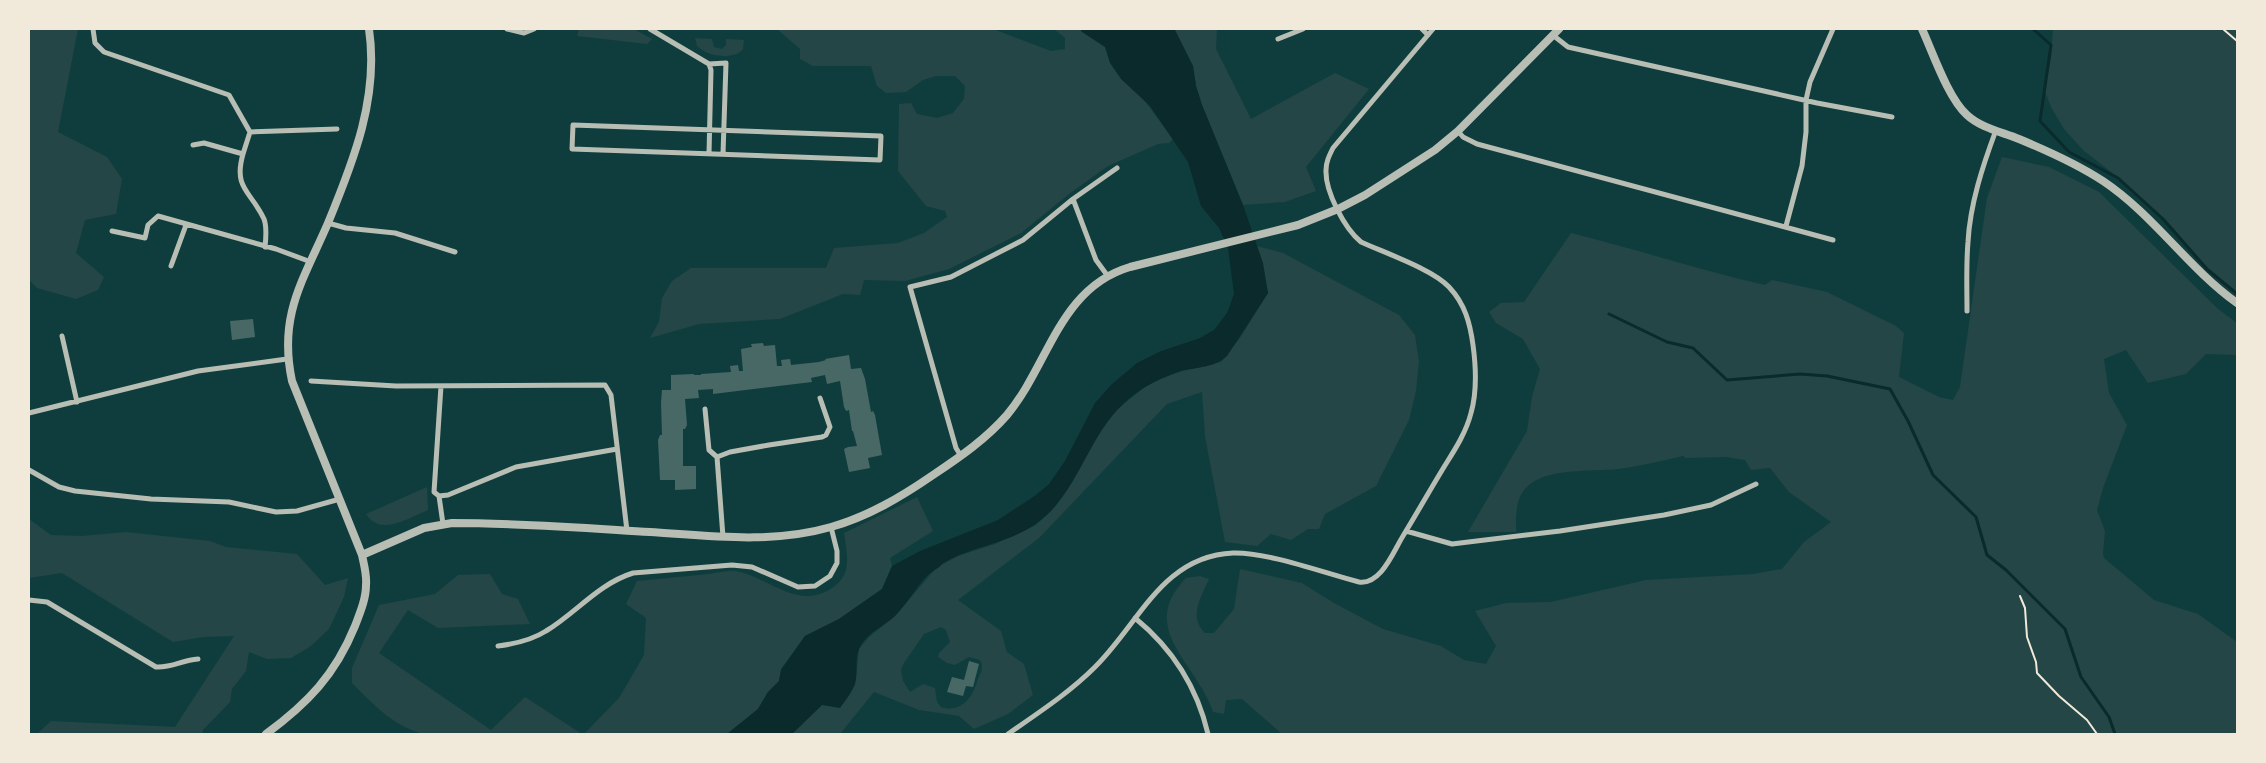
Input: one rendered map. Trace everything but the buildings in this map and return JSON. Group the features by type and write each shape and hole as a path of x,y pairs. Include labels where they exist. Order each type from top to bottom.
{"street":[{"path":"93,29 95,42 104,52 229,95 250,132 238,175 242,186 264,220 266,247"},
{"path":"266,734 318,690 342,654 358,620 365,595 366,576 362,555 292,381 287,359 286,340 290,317 357,149 367,114 372,80 369,29"},
{"path":"507,29 524,33 534,29"},
{"path":"650,29 709,64 726,63 723,154"},
{"path":"1278,39 1303,29"},
{"path":"1422,29 1428,34"},
{"path":"1008,734 1055,701 1088,673 1116,643 1159,588 1176,573 1215,555 1234,553 1261,556 1364,583 1379,576 1459,442 1471,414 1475,389 1471,326 1465,310 1448,286 1423,271 1361,242 1348,229 1330,190 1326,173 1327,160 1333,148 1433,29"},
{"path":"362,555 424,528 443,524 477,523 723,537 775,537 831,527 878,509 919,485 985,437 1012,408 1077,301 1085,291 1106,275 1130,266 1278,230 1338,209 1378,187 1435,150 1458,131 1559,29"},
{"path":"1786,226 1802,166 1806,132 1806,100 1810,82 1833,29"},
{"path":"1922,29 1953,97 1973,120 2046,150 2102,180 2139,211 2204,277 2237,303"},
{"path":"1554,36 1568,47 1806,100 1892,117"},
{"path":"708,154 711,70 709,64"},
{"path":"573,125 709,130 881,136 880,160 572,149 573,125"},
{"path":"250,132 337,129"},
{"path":"1967,311 1968,240 1972,214 1979,181 1996,130"},
{"path":"1458,131 1463,137 1477,144 1833,240"},
{"path":"193,145 204,143 243,154"},
{"path":"961,456 956,448 910,287 951,277 1023,240 1073,199 1117,168"},
{"path":"1073,199 1096,260 1106,275"},
{"path":"112,231 145,238 148,225 158,216 311,262"},
{"path":"328,222 346,228 395,233 455,252"},
{"path":"171,266 186,225"},
{"path":"62,336 77,402"},
{"path":"29,413 198,371 287,359"},
{"path":"312,380 441,386 605,385 611,395 625,501 627,531"},
{"path":"441,386 434,492 439,496 443,524"},
{"path":"717,457 730,452 822,438 830,427 820,398"},
{"path":"705,409 708,448 717,457"},
{"path":"439,496 516,467 617,449"},
{"path":"717,457 723,537"},
{"path":"29,470 59,487 75,491 151,499 229,502 276,512 297,511 340,499"},
{"path":"1406,531 1452,544 1560,531 1664,515 1711,505 1756,484"},
{"path":"498,646 526,640 546,632 596,592 621,577 633,573 732,565 752,567 798,587 815,586 830,576 837,563 837,551 831,527"},
{"path":"29,600 47,602 156,667 170,666 184,660 198,659"},
{"path":"1136,618 1156,636 1174,657 1195,691 1208,734"}],"path":[{"path":"2223,29 2237,41"},
{"path":"2020,596 2025,608 2028,637 2036,662 2037,674 2087,720 2097,734"}],"shaded area":[{"path":"78,29 58,132 107,157 122,179 116,214 85,220 76,253 104,277 98,290 76,299 37,288 29,280 29,30"},
{"path":"579,29 634,29 652,39 647,44 577,36"},
{"path":"777,29 993,29 1051,51 1065,49 1065,38 1054,29 1085,29 1105,47 1173,139 1169,143 1158,144 1108,166 1069,194 1021,233 949,269 905,281 864,280 860,295 843,294 780,319 699,324 650,338 659,322 662,298 672,281 691,268 826,268 834,248 898,243 924,233 947,217 945,211 926,206 898,171 899,104 911,103 917,114 937,118 953,113 964,99 965,86 955,76 936,76 923,80 906,92 886,93 877,86 871,66 813,66 800,59 800,49"},
{"path":"1080,29 1175,30 1193,66 1196,86 1202,105 1243,205 1263,263 1268,293 1227,356 1222,360 1211,365 1181,371 1161,379 1131,397 1118,409 1097,437 1062,498 1038,522 1010,538 951,559 931,572 895,616 870,635 862,644 858,653 854,686 840,708 822,705 792,734 727,734 758,709 768,692 779,681 781,670 805,636 839,619 882,589 892,566 920,551 998,520 1036,495 1049,484 1065,461 1095,403 1112,384 1137,363 1161,351 1200,338 1214,330 1227,313 1234,294 1228,248 1219,228 1201,206 1188,162 1150,106 1121,79 1110,63 1105,47"},
{"path":"1174,29 1217,29 1216,49 1251,119 1335,73 1369,89 1306,167 1316,191 1285,202 1243,205 1202,105 1196,86 1193,66"},
{"path":"2053,29 2237,29 2237,297 2217,280 2173,228 2111,172 2083,150 2064,129 2051,107 2044,89 2051,58"},
{"path":"695,38 712,39 714,47 722,49 726,45 726,39 744,40 743,49 733,55 713,55 697,46"},
{"path":"2002,157 2049,167 2099,192 2218,309 2237,323 2237,355 2206,354 2186,374 2148,383 2126,350 2104,359 2109,393 2127,425 2103,488 2097,510 2105,531 2104,558 2154,600 2198,614 2237,642 2237,734 1282,734 1242,699 1226,700 1224,714 1213,712 1205,695 1175,646 1169,630 1167,614 1172,596 1186,578 1200,576 1209,579 1200,600 1197,614 1197,620 1205,633 1214,633 1234,609 1240,569 1302,583 1334,603 1383,629 1441,646 1464,660 1486,664 1496,646 1475,611 1506,603 1551,602 1646,580 1753,574 1782,569 1804,542 1831,522 1789,492 1770,468 1751,470 1745,460 1726,457 1686,458 1683,456 1626,468 1569,472 1545,477 1534,481 1522,492 1517,508 1516,532 1468,532 1527,431 1532,397 1540,369 1523,339 1496,323 1489,312 1501,303 1524,302 1571,233 1765,285 1772,280 1827,292 1896,326 1904,333 1899,377 1939,397 1953,400 1960,387 1987,198"},
{"path":"1257,246 1283,253 1399,315 1415,335 1419,362 1416,391 1409,420 1376,486 1325,514 1319,529 1308,529 1291,540 1271,534 1257,546 1225,542 1205,436 1202,392 1167,404 1039,538 958,600 1001,631 1007,652 1024,664 1033,695 1008,714 974,729 959,716 919,710 874,692 840,734 792,734 823,704 855,686 859,649 869,637 895,616 936,568 958,556 995,544 1036,525 1052,509 1068,488 1105,423 1118,409 1143,388 1160,379 1182,371 1221,362 1240,338 1268,293","holes":["941,627 946,630 950,642 939,653 938,657 947,663 955,665 969,657 980,660 982,667 973,692 966,702 961,706 948,709 941,707 937,702 935,688 923,684 910,692 903,681 901,670 924,634"]},
{"path":"427,487 428,510 404,521 387,525 379,524 372,521 366,514"},
{"path":"917,497 933,531 890,558 892,566 882,589 839,619 805,636 781,669 779,681 768,692 758,709 727,734 584,734 619,698 644,655 646,618 626,604 637,581 736,571 796,595 820,594 839,583 846,570 847,556 844,533"},
{"path":"29,519 51,535 82,536 126,532 210,541 226,547 297,554 325,585 348,578 344,597 329,629 311,646 291,658 267,659 249,652 246,671 232,689 230,702 203,730 202,734 37,734 51,721 175,727 234,636 203,637 173,642 62,573 29,578"},
{"path":"490,574 502,594 518,599 530,624 438,628 408,610 379,653 491,730 525,697 582,734 425,734 394,721 376,707 352,683 352,668 379,605 435,594 458,575"}],"waterway":[{"path":"2033,29 2051,45 2040,121 2069,152 2118,178 2163,219 2207,269 2237,294"},
{"path":"1609,314 1667,342 1693,348 1727,380 1800,374 1827,376 1890,389 1908,421 1933,475 1976,517 1987,555 2006,570 2065,629 2081,677 2109,717 2115,734"},
{"path":"885,605 919,569 934,559"}]}
